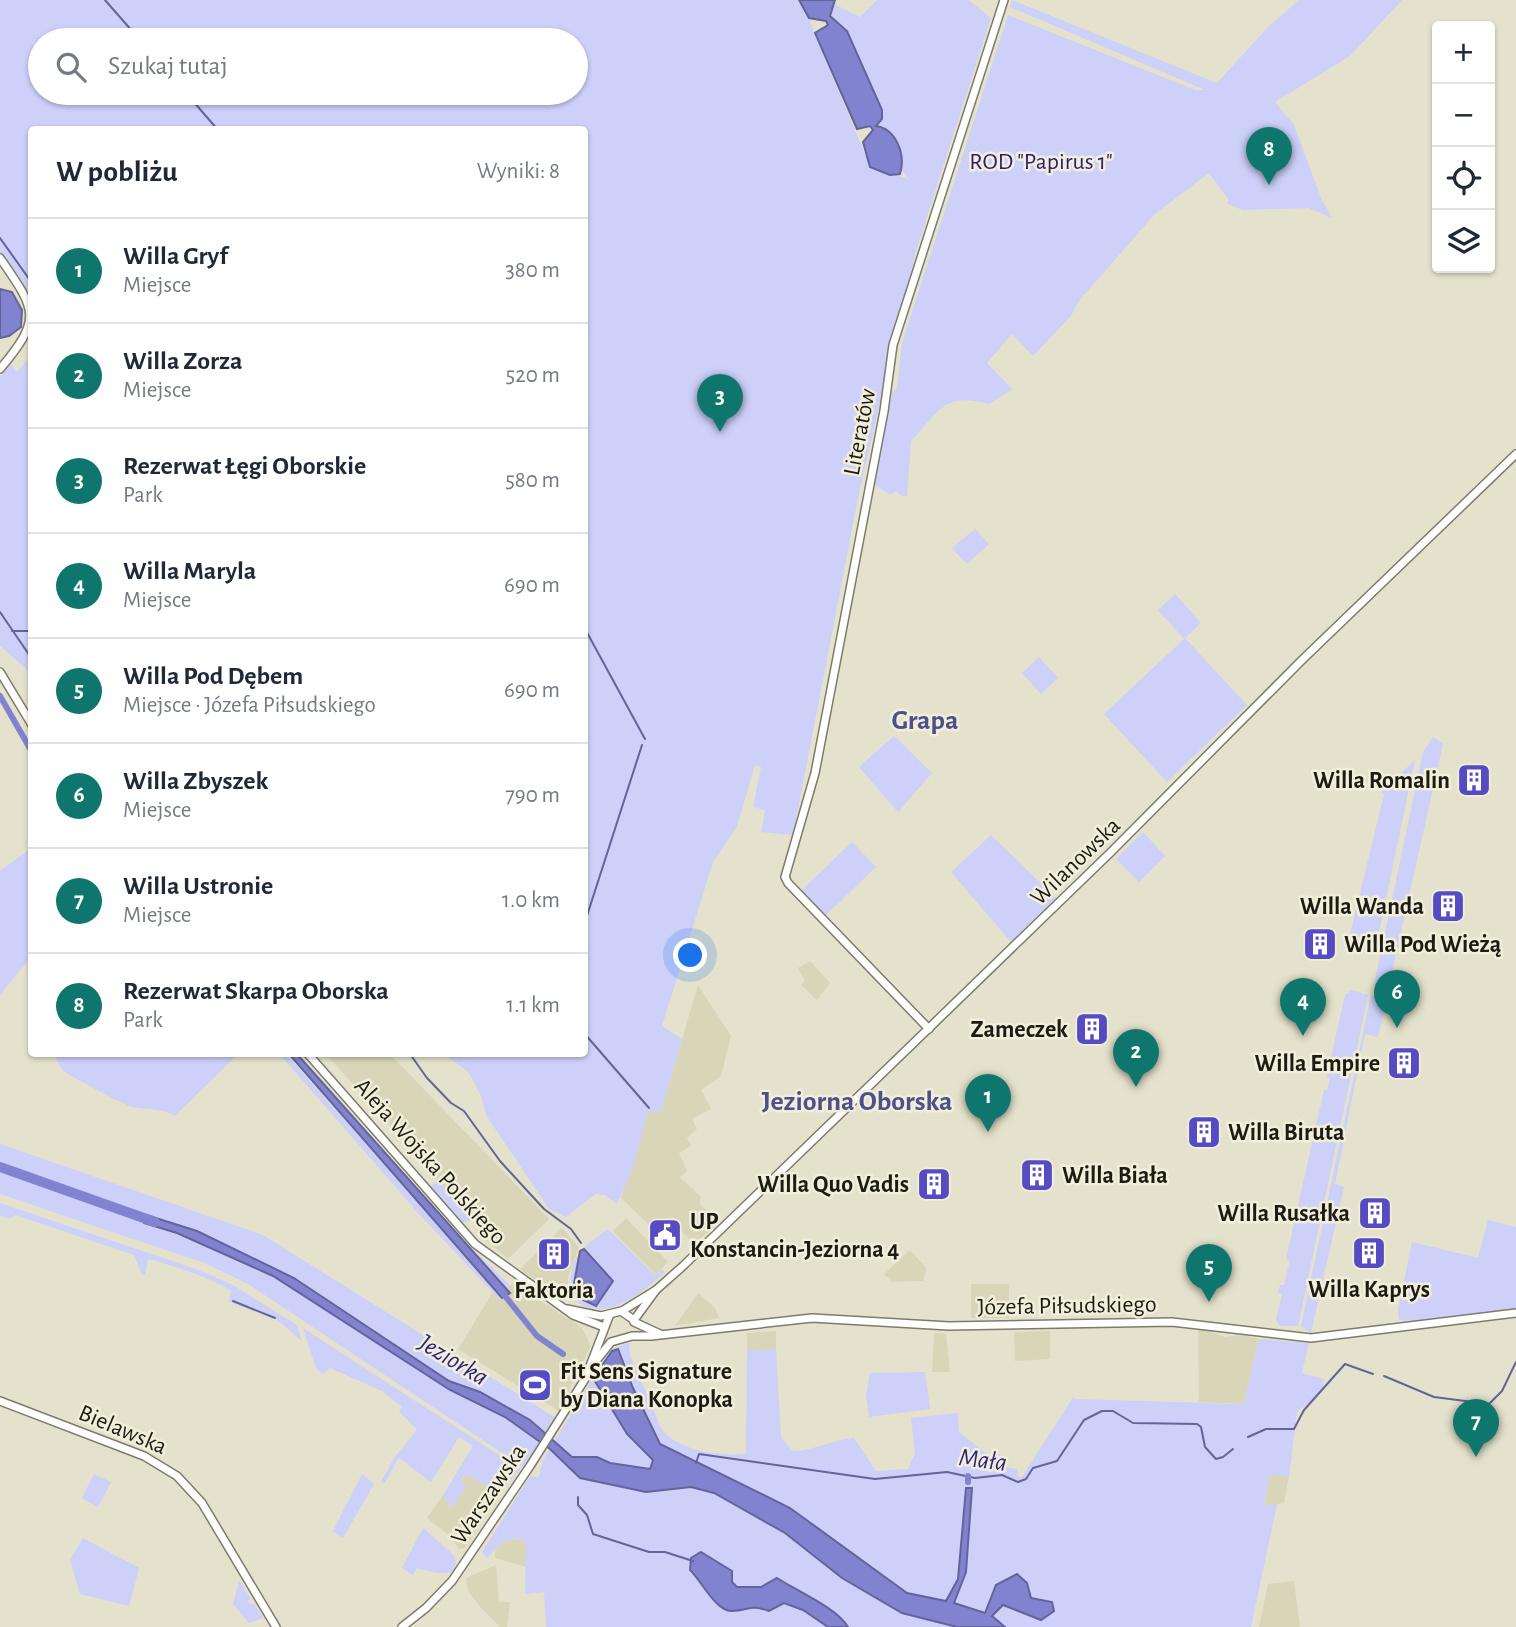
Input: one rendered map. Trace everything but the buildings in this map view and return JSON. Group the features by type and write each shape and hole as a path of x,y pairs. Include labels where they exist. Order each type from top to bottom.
{"street":[{"name":"Literatów","path":"929,1030 786,880 815,773 884,411 893,345 1004,0"},
{"path":"0,258 25,295 28,305"},
{"path":"0,369 24,340 28,321"},
{"name":"Wilanowska","path":"634,1321 656,1290 929,1030 1148,816 1302,660 1516,454"},
{"path":"0,672 28,718"},
{"name":"Aleja Wojska Polskiego","path":"311,1057 475,1244 573,1315 590,1321 603,1330"},
{"name":"Wilanowska","path":"622,1311 656,1290"},
{"name":"Aleja Wojska Polskiego","path":"567,1309 598,1315 610,1314"},
{"path":"634,1321 626,1338 618,1340 603,1330 610,1314 622,1311 634,1321 660,1334"},
{"name":"Józefa Piłsudskiego","path":"626,1338 812,1318 949,1326 1172,1322 1311,1338 1516,1313"},
{"name":"Warszawska","path":"590,1368 603,1330"},
{"name":"Warszawska","path":"402,1627 426,1608 452,1581 530,1466 590,1368 607,1346 618,1340"},
{"name":"Bielawska","path":"0,1401 138,1453 177,1476 202,1503 276,1627"}],"shaded area":[{"path":"810,961 830,983 817,1000 801,985 805,981 798,968"},
{"path":"698,985 731,1036 721,1076 701,1090 711,1109 692,1119 697,1129 687,1138 691,1146 679,1153 687,1171 680,1177 701,1197 700,1204 718,1222 695,1244 681,1231 668,1243 621,1198 648,1111 661,1111"},
{"path":"329,1057 393,1057 549,1219 508,1259 476,1232 479,1226"},
{"path":"626,1218 668,1262 656,1275 613,1231"},
{"path":"562,1228 579,1247 568,1276 568,1297 546,1287 520,1269"},
{"path":"910,1250 927,1269 923,1281 892,1282 884,1274"},
{"path":"513,1283 582,1328 591,1346 559,1411 458,1349 493,1292 500,1300 510,1293 506,1289"},
{"path":"971,1284 1009,1284 1009,1318 971,1318"},
{"path":"698,1293 715,1308 719,1318 675,1326"},
{"path":"1198,1328 1225,1337 1243,1335 1259,1339 1244,1404 1199,1402"},
{"path":"776,1331 776,1349 747,1351 747,1333"},
{"path":"1050,1331 1050,1359 1015,1361 1014,1332"},
{"path":"934,1333 946,1334 950,1372 932,1372"},
{"path":"1270,1473 1289,1477 1284,1503 1264,1506"},
{"path":"464,1475 475,1477 488,1487 505,1487 465,1548 459,1549 450,1536 427,1518 443,1495 451,1508"},
{"path":"520,1538 526,1542 527,1567 495,1558 495,1550 502,1542"},
{"path":"496,1565 499,1602 510,1602 507,1627 500,1627 468,1591 466,1578"},
{"path":"1294,1581 1300,1627 1259,1627 1268,1584"}],"green space":[{"path":"0,0 797,0 809,19 869,164 909,180 902,170 895,136 889,130 875,125 881,120 882,110 847,31 830,16 834,4 860,17 877,0 969,0 991,18 916,251 860,488 793,835 761,832 765,810 753,807 761,767 755,765 737,826 713,862 662,1026 682,1039 661,1111 648,1112 633,1167 617,1204 605,1195 595,1194 566,1217 549,1209 486,1115 481,1096 469,1073 449,1057 588,1057 588,126 28,126 28,295 0,253"},
{"name":"ROD \"Papirus 1\"","path":"1012,0 1217,83 1269,26 1299,0 1402,0 1350,56 1275,102 1294,125 1321,198 1332,218 1308,208 1243,210 1227,204 1229,200 1209,173 1155,214 1078,302 1071,316 1033,356 1012,334 987,363 1012,389 989,404 962,400 944,406 911,441 907,496 896,491 890,495 874,484 892,393 897,388 902,343 1008,15 1195,90 1205,90 1010,7"},
{"path":"28,359 28,670 0,646 0,377 11,364 17,372"},
{"path":"975,529 989,544 967,564 952,548"},
{"path":"1175,594 1201,623 1185,638 1247,705 1167,782 1104,714 1184,639 1158,610"},
{"path":"1039,657 1058,678 1041,694 1022,673"},
{"path":"894,736 932,773 898,812 859,767"},
{"path":"1433,737 1443,744 1388,990 1374,985 1423,752"},
{"path":"1415,760 1375,952 1348,943 1384,794 1381,792"},
{"path":"1143,832 1165,856 1139,882 1116,859"},
{"path":"991,835 1056,898 1011,942 951,872"},
{"path":"852,842 876,867 825,916 801,891"},
{"path":"28,850 28,961 0,995 0,871"},
{"path":"1352,990 1368,995 1298,1326 1280,1326 1276,1320 1282,1294 1278,1293 1280,1285 1284,1285 1290,1260 1286,1259 1324,1090 1327,1090 1330,1078 1327,1077 1328,1069 1332,1070 1335,1058 1331,1057 1345,995"},
{"path":"1371,995 1387,999 1378,1037 1365,1034 1335,1184 1344,1187 1311,1333 1301,1326"},
{"path":"56,1057 235,1057 175,1116 160,1110 133,1107 110,1097 65,1072"},
{"path":"289,1057 502,1298 500,1300 420,1215 283,1058"},
{"path":"300,1057 470,1247 510,1285 506,1289"},
{"path":"0,1144 263,1235 556,1418 523,1467 248,1284 207,1264 0,1194"},
{"path":"438,1180 474,1220 462,1222 431,1187"},
{"path":"0,1203 196,1269 233,1285 297,1325 302,1341 276,1319 229,1302 231,1290 210,1280 148,1259 145,1275 142,1275 134,1255 15,1215 10,1219 0,1215"},
{"path":"1488,1220 1516,1227 1516,1309 1415,1321 1399,1320 1398,1310 1412,1242 1478,1258"},
{"path":"608,1229 655,1275 662,1269 665,1272 627,1301 616,1306 594,1309 579,1304 571,1296 571,1272 583,1249"},
{"path":"303,1328 520,1470 505,1487 488,1487 480,1481 474,1481 474,1477 464,1475 461,1480 465,1487 452,1508 443,1495 473,1446 459,1437 431,1482 399,1458 384,1484 381,1482 394,1458 417,1430 399,1411 402,1407 382,1391 330,1368 322,1374 316,1368"},
{"path":"1259,1339 1309,1343 1302,1373 1324,1379 1322,1392 1297,1412 1289,1477 1270,1474 1264,1505 1277,1504 1251,1627 546,1627 544,1592 525,1594 526,1542 519,1538 502,1542 487,1558 482,1552 530,1476 539,1477 543,1460 610,1350 629,1342 630,1355 661,1428 668,1436 688,1447 713,1453 746,1453 747,1351 776,1349 781,1438 793,1451 854,1438 876,1471 908,1469 915,1453 911,1418 958,1413 959,1432 1004,1467 1017,1469 1018,1476 1022,1477 1073,1397 1244,1404"},
{"path":"925,1372 930,1409 869,1417 866,1396 870,1373"},
{"path":"94,1474 111,1482 98,1507 82,1498"},
{"path":"362,1474 374,1484 343,1538 333,1531"},
{"path":"423,1528 455,1556 455,1564 449,1572 437,1573 417,1568 413,1575 402,1568"},
{"path":"83,1538 139,1568 129,1606 80,1594 70,1560"},
{"path":"239,1580 251,1599 248,1601 250,1605 254,1603 263,1618 249,1623 233,1604"}],"water":[{"path":"799,0 835,0 830,16 847,31 882,110 882,119 876,126 889,132 898,144 902,158 900,174 890,175 870,167 863,142 873,130 870,126 857,129 815,33 828,25 826,21 809,18"},
{"path":"0,289 12,292 22,310 21,327 9,336 0,338"},
{"path":"292,1057 300,1057 510,1293 502,1298"},
{"path":"143,1214 197,1231 294,1278 449,1381 480,1392 530,1420 572,1457 597,1457 610,1463 650,1469 653,1460 627,1434 593,1378 612,1351 618,1349 660,1444 790,1508 907,1593 946,1601 958,1579 966,1488 972,1488 966,1572 954,1603 985,1613 996,1585 1017,1574 1027,1583 1031,1598 1052,1602 1054,1611 1041,1620 1003,1605 992,1616 1005,1627 957,1627 902,1613 842,1578 785,1533 714,1493 691,1487 646,1492 580,1478 550,1449 505,1417 450,1390 273,1276 177,1233 144,1223"},
{"path":"584,1249 613,1281 596,1306 579,1298 573,1289 580,1251"},
{"path":"701,1552 732,1571 732,1582 737,1587 761,1587 777,1578 835,1613 848,1627 828,1627 803,1610 784,1603 769,1611 754,1608 726,1610 715,1601 690,1570 691,1558"}],"waterway":[{"path":"105,0 130,28"},
{"path":"196,105 215,126"},
{"path":"0,238 28,277"},
{"path":"0,612 28,653"},
{"path":"12,631 28,631"},
{"path":"588,634 645,739"},
{"path":"0,696 28,745"},
{"path":"588,913 642,745"},
{"path":"588,1038 649,1108"},
{"path":"412,1057 427,1078 451,1103 464,1111 500,1161 544,1209 571,1229 581,1243"},
{"name":"Jeziorka","path":"0,1167 155,1222"},
{"path":"501,1291 537,1336 563,1354"},
{"path":"233,1301 275,1318"},
{"name":"Mała","path":"1384,1376 1434,1397 1489,1404 1502,1391 1516,1362"},
{"name":"Mała","path":"1248,1437 1266,1429 1294,1429 1304,1410 1345,1364 1373,1374"},
{"name":"Mała","path":"696,1463 699,1454 875,1479 947,1472 975,1478 1002,1475 1018,1482 1026,1479 1033,1468 1057,1461 1084,1420 1102,1411 1113,1411 1133,1423 1197,1424 1201,1427 1205,1447 1216,1459 1233,1449"},
{"name":"Mała","path":"968,1476 968,1482"},
{"path":"578,1497 578,1505 587,1515 593,1534 649,1552 665,1552 693,1561"}],"place":[{"name":"Rezerwat Skarpa Oborska","path":"1269,185"},
{"name":"Rezerwat Łęgi Oborskie","path":"720,432"},
{"name":"Willa Romalin","path":"1474,780"},
{"name":"Willa Wanda","path":"1448,906"},
{"name":"Willa Pod Wieżą","path":"1320,944"},
{"name":"Willa Zbyszek","path":"1397,1028"},
{"name":"Zameczek","path":"1092,1029"},
{"name":"Willa Maryla","path":"1303,1036"},
{"name":"Willa Empire","path":"1404,1063"},
{"name":"Willa Zorza","path":"1136,1087"},
{"name":"Willa Gryf","path":"988,1132"},
{"name":"Willa Biruta","path":"1204,1132"},
{"name":"Willa Biała","path":"1037,1175"},
{"name":"Willa Quo Vadis","path":"934,1184"},
{"name":"Willa Rusałka","path":"1375,1213"},
{"name":"UP Konstancin-Jeziorna 4","path":"665,1235"},
{"name":"Willa Kaprys","path":"1369,1253"},
{"name":"Faktoria","path":"554,1254"},
{"name":"Willa Pod Dębem","path":"1209,1302"},
{"name":"Fit Sens Signature by Diana Konopka","path":"535,1385"},
{"name":"Willa Ustronie","path":"1476,1457"}],"district":[{"name":"Grapa","path":"925,719"},
{"name":"Jeziorna Oborska","path":"857,1100"}]}
